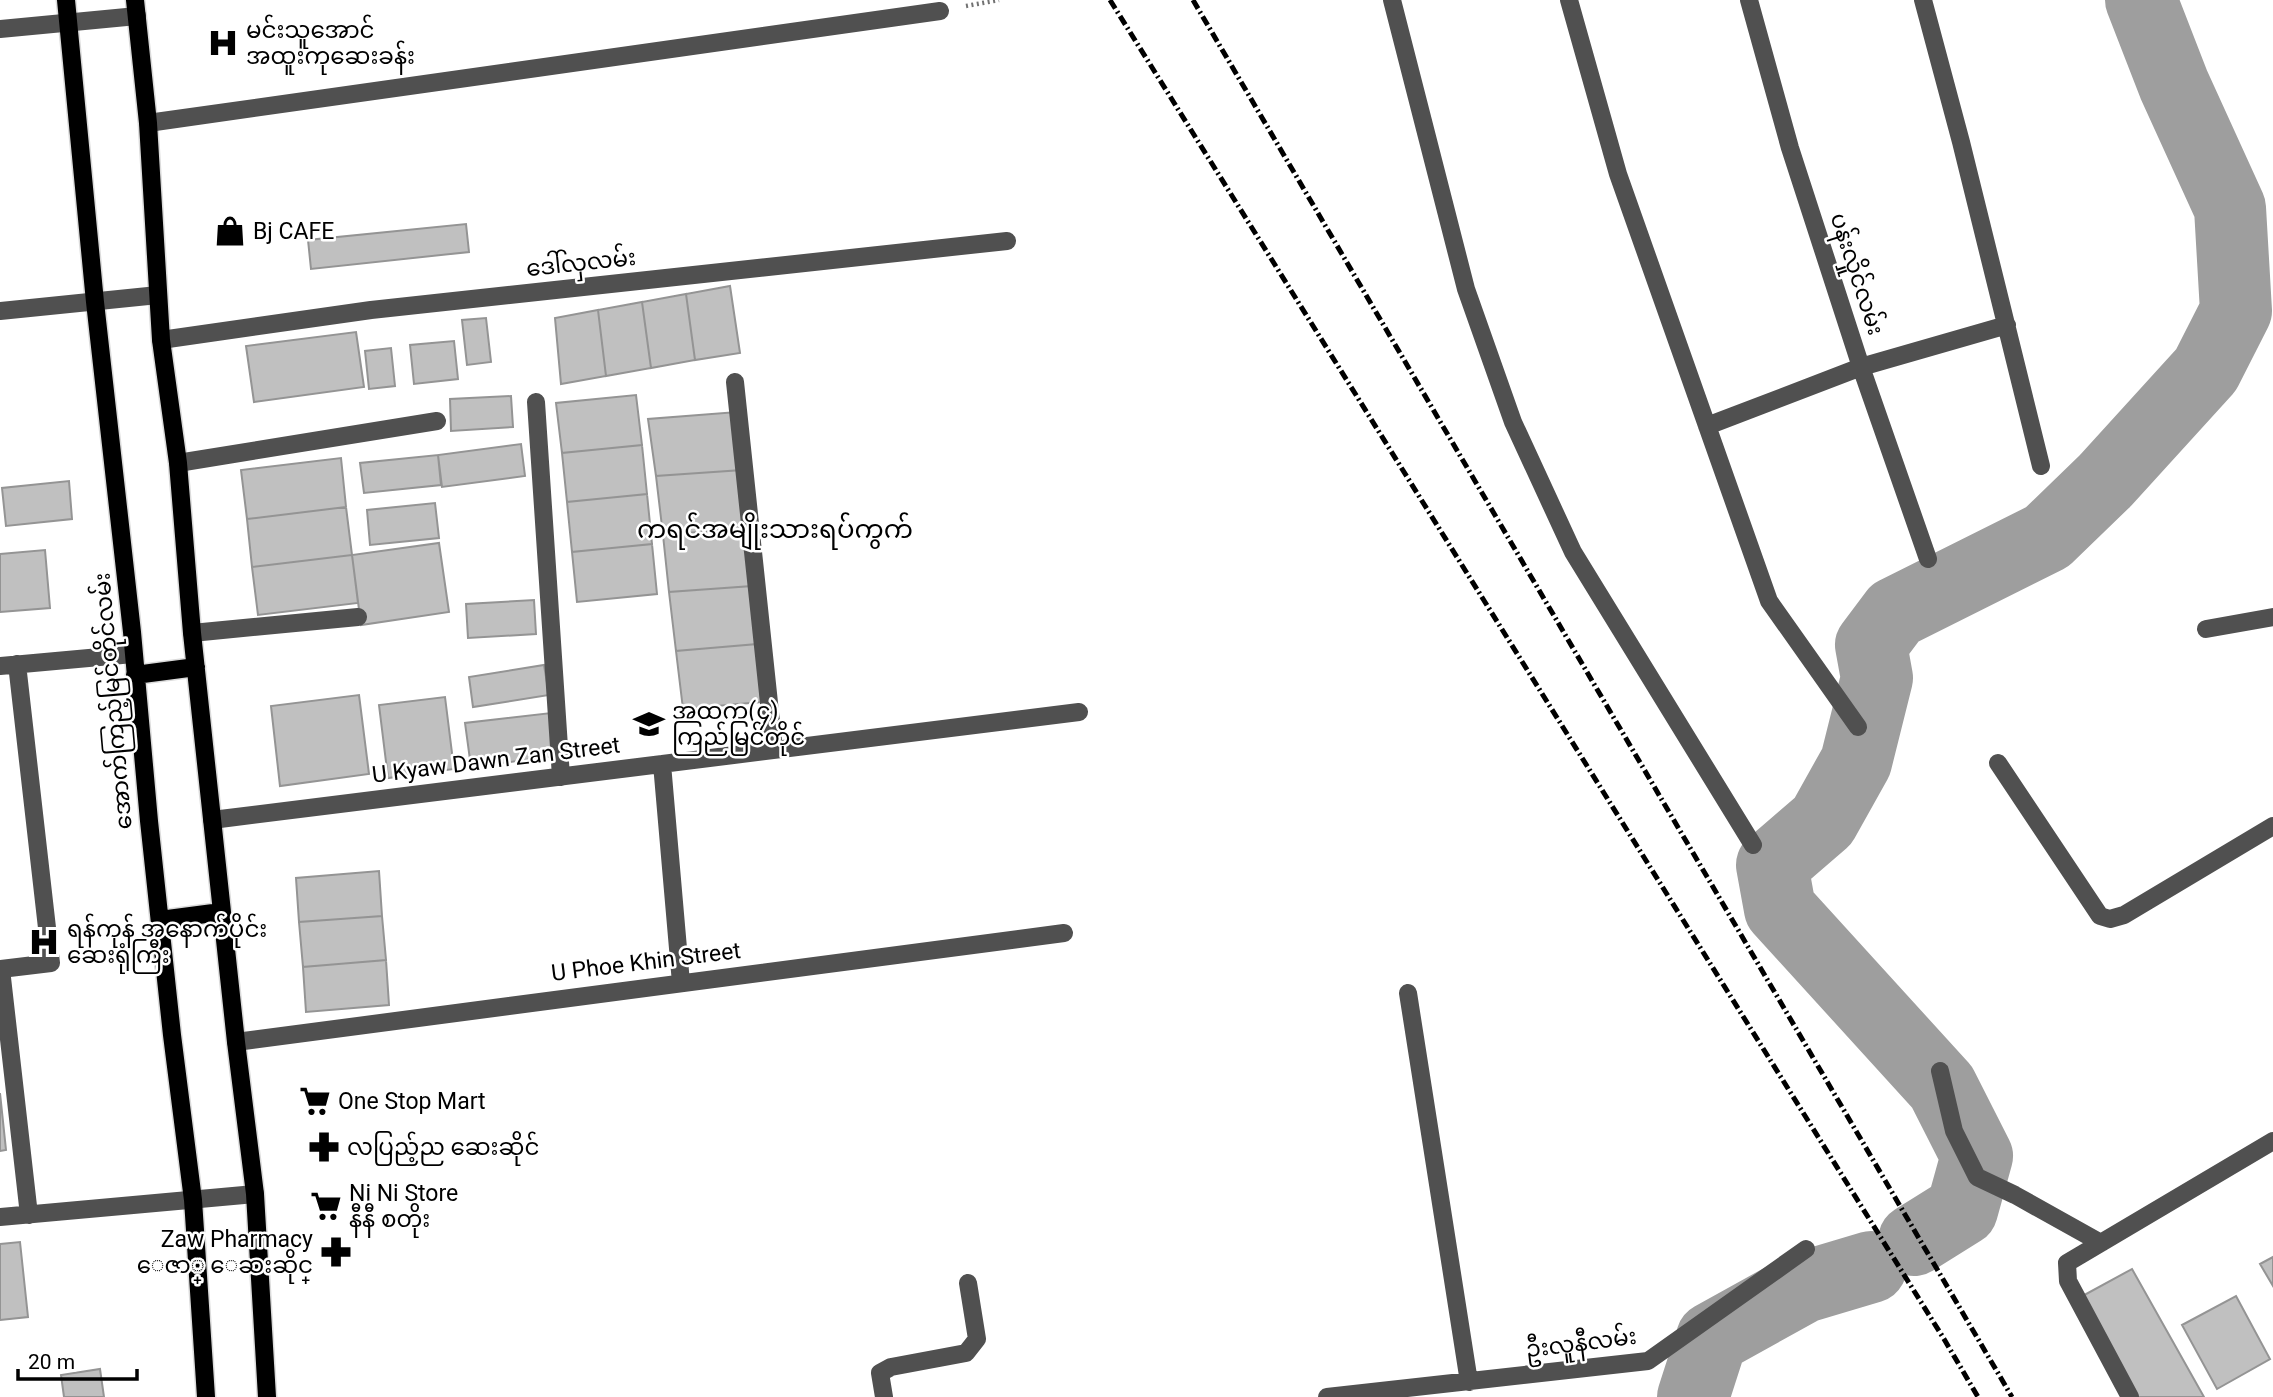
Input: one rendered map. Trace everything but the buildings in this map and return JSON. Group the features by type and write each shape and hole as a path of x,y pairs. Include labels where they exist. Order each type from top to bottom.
{"main road":[{"name":"အောက်ကြည့်မြင်တိုင်လမ်း","path":"66,0 160,920 193,1199 206,1397"},
{"path":"136,8 148,124 161,340 178,463 192,633 221,912 255,1194 267,1397"},
{"path":"135,675 196,667"},
{"path":"160,920 221,912"}],"street":[{"path":"1392,0 1466,289 1513,422 1573,552 1754,845"},
{"path":"1570,0 1618,174 1769,601 1858,727"},
{"name":"ပန်းလှိုင်လမ်း","path":"1748,0 1790,148 1861,368 1928,559"},
{"path":"1923,0 2042,466"},
{"path":"0,29 68,23 136,8"},
{"path":"148,124 940,11"},
{"name":"ဒေါ်လှလမ်း","path":"161,340 371,310 1007,241"},
{"path":"0,311 158,295"},
{"path":"1707,426 1861,368 2007,325"},
{"path":"736,382 774,750"},
{"path":"536,402 561,777"},
{"path":"178,463 437,422"},
{"path":"192,633 358,617"},
{"path":"2207,629 2273,617"},
{"path":"29,1215 1,969 51,963 8,665 133,653"},
{"name":"U Kyaw Dawn Zan Street","path":"212,820 1079,712"},
{"path":"1998,763 2100,916 2110,919 2124,915 2273,827"},
{"path":"662,764 681,983"},
{"name":"U Phoe Khin Street","path":"236,1042 1064,933"},
{"path":"1408,993 1469,1382"},
{"path":"1940,1071 1954,1131 1977,1177 2101,1243"},
{"path":"2130,1397 2068,1281 2067,1263 2273,1141"},
{"path":"0,1217 255,1194"},
{"name":"ဦးလူနီလမ်း","path":"1327,1397 1648,1361 1806,1249"},
{"path":"884,1397 880,1373 891,1367 966,1353 977,1339 968,1283"}],"waterway":[{"path":"1914,1240 1962,1210 1977,1156 1942,1087 1780,909 1772,865 1823,821 1856,762 1877,678 1871,645 1895,613 2047,537 2105,481 2206,370 2236,311 2230,208 2174,85 2141,0"},
{"path":"1693,1397 1712,1338 1804,1287 1871,1267"}],"railway":[{"path":"1110,0 1978,1397"},
{"path":"1193,0 2012,1397"}],"place":[{"name":"မင်းသူအောင် အထူးကုဆေးခန်း","path":"223,43"},
{"name":"Bj CAFE","path":"230,231"},
{"name":"အထက(၄) ကြည်မြင်တိုင်","path":"649,724"},
{"name":"ရန်ကုန် အနောက်ပိုင်း ဆေးရုံကြီး","path":"44,942"},
{"name":"One Stop Mart","path":"315,1101"},
{"name":"လပြည့်ည ဆေးဆိုင်","path":"324,1147"},
{"name":"Ni Ni Store နီနီ စတိုး","path":"326,1206"},
{"name":"Zaw Pharmacy ေဇာ္ ေဆးဆိုင္","path":"336,1252"}],"district":[{"name":"ကရင်အမျိုးသားရပ်ကွက်","path":"775,529"}]}
